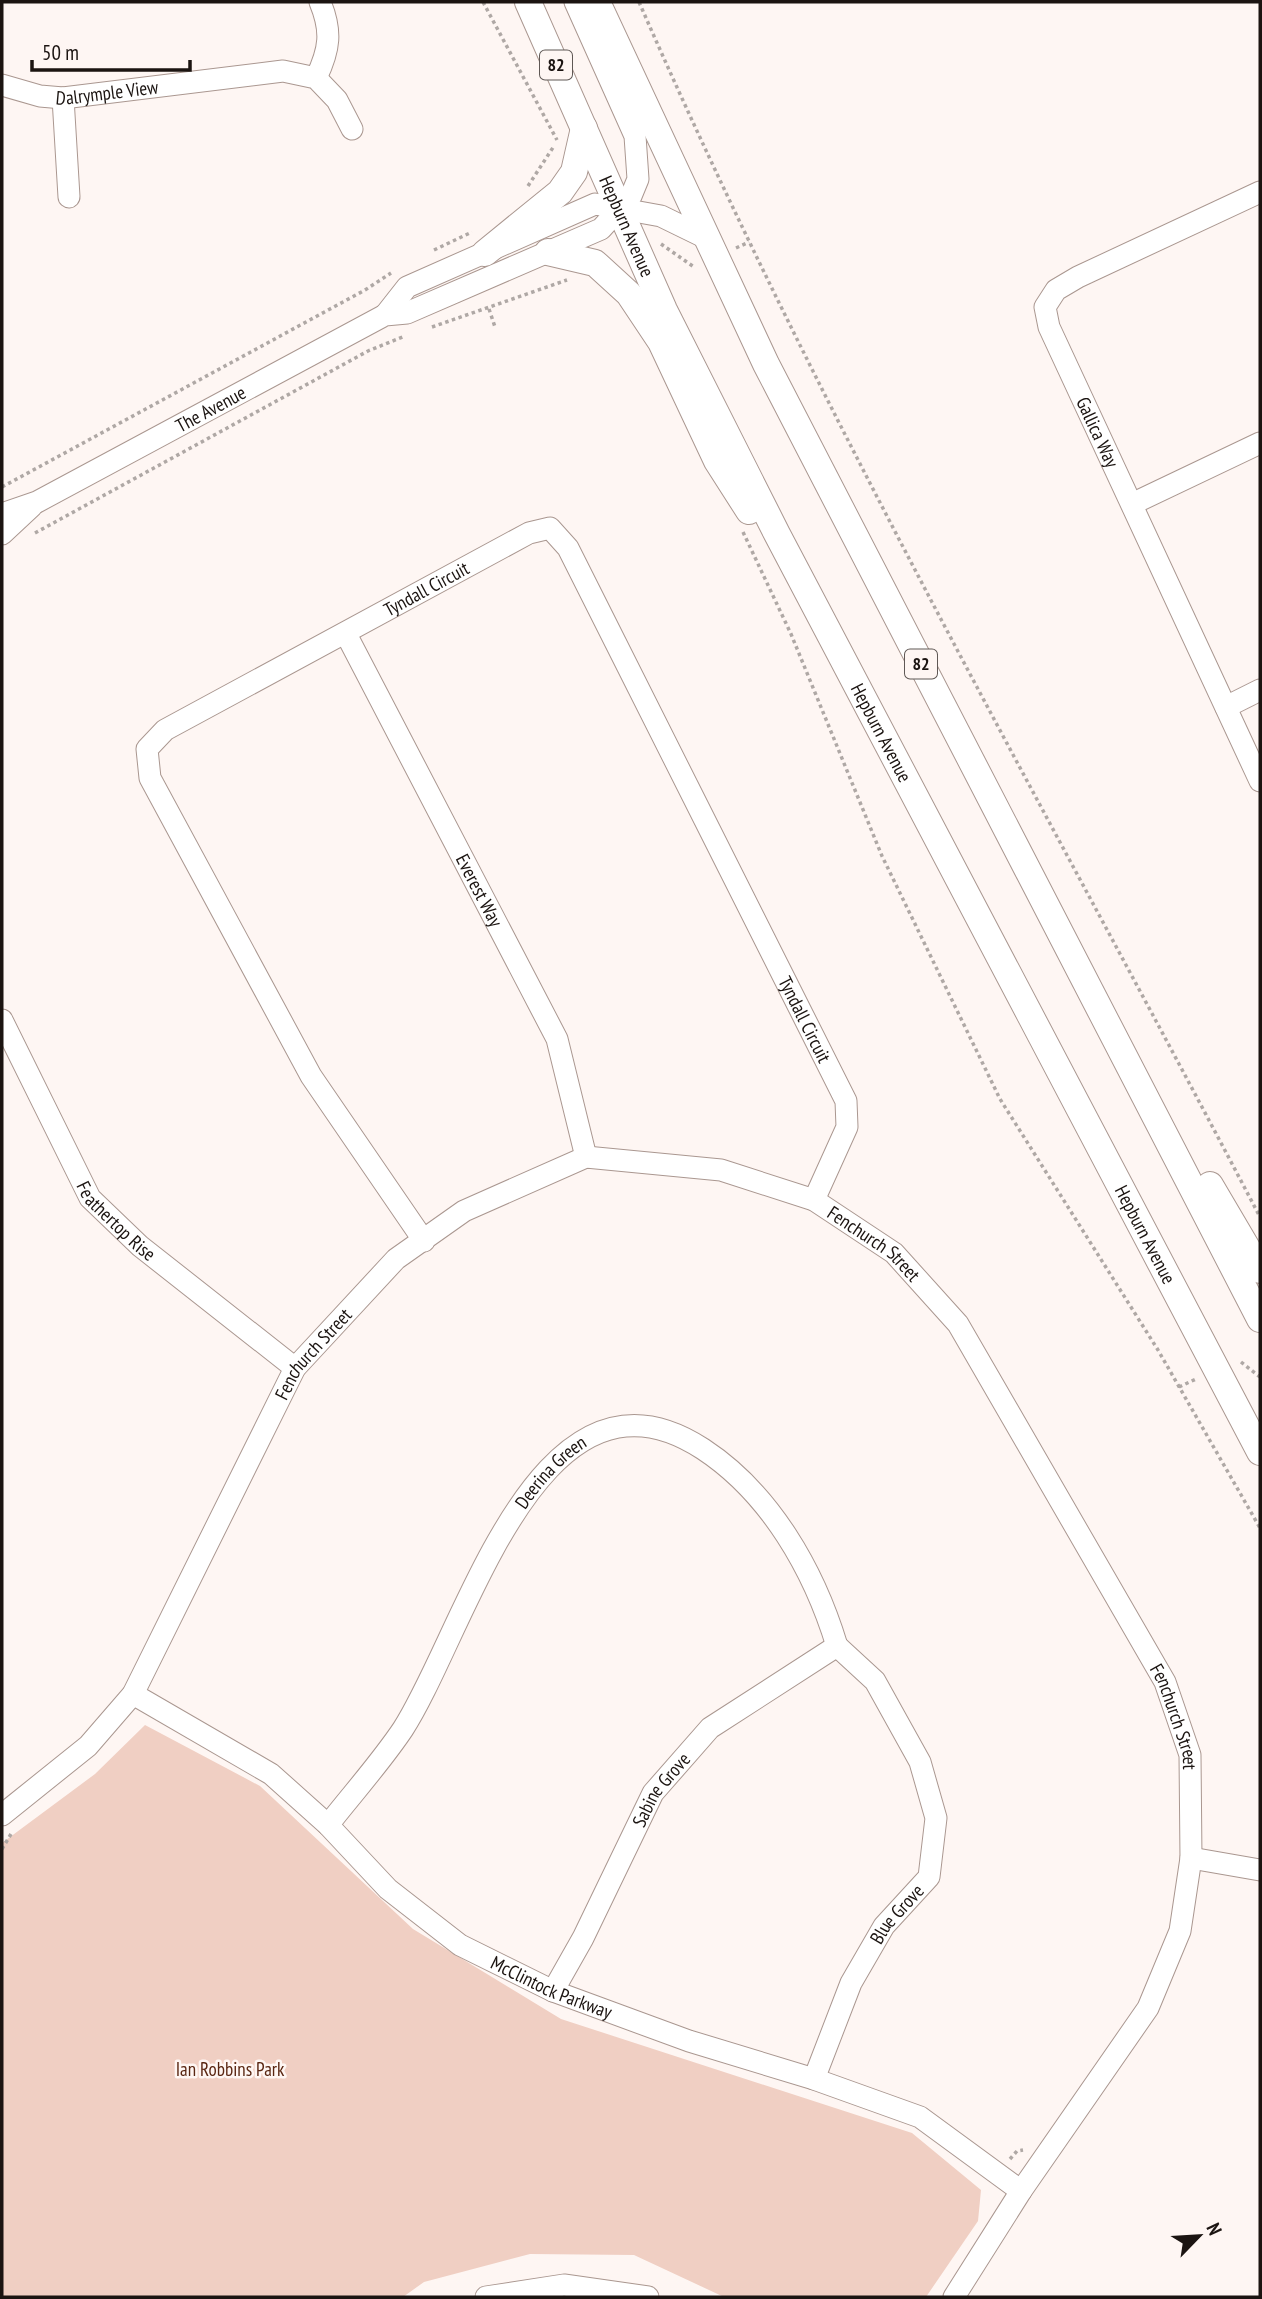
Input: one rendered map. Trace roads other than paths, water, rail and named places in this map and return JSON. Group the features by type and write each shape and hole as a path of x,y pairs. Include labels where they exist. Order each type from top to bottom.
{"main road":[{"name":"Hepburn Avenue","path":"528,2 664,310 777,534 1254,1430 1260,1452"},
{"name":"82","path":"597,2 766,364 1260,1319"},
{"path":"483,240 503,235 542,209 560,192 572,174 584,128"},
{"path":"548,252 595,271 629,294 661,342 717,461 752,515 777,534"},
{"path":"1148,1099 1180,1133 1260,1270"}],"street":[{"path":"320,2 328,22 330,42 316,78 337,100 352,129"},
{"name":"The Avenue","path":"2,514 37,502 385,316 407,313 604,227 631,196 638,179 635,136 575,2"},
{"name":"Dalrymple View","path":"2,85 40,96 63,98 283,71 316,78"},
{"path":"63,98 69,197"},
{"name":"Gallica Way","path":"1260,192 1078,277 1056,290 1045,307 1049,327 1260,781"},
{"name":"The Avenue","path":"385,316 407,287 483,240 596,204 661,216 706,238"},
{"path":"1132,504 1260,443"},
{"name":"The Avenue","path":"2,534 37,502"},
{"name":"Tyndall Circuit","path":"425,1241 311,1076 150,778 147,749 165,730 528,533 550,528 568,548 846,1101 847,1127 814,1200"},
{"name":"Everest Way","path":"346,634 557,1038 586,1157"},
{"path":"1226,707 1260,690"},
{"name":"Feathertop Rise","path":"2,1020 90,1198 140,1246 295,1368"},
{"name":"Fenchurch Street","path":"9,1820 88,1746 133,1694 295,1368 396,1259 464,1211 586,1157 721,1170 814,1200 894,1253 958,1324 1158,1670 1190,1755 1191,1858 1180,1930 1149,2008 1021,2190 954,2297"},
{"name":"Deerina Green","path":"328,1825 403,1728 511,1518 532,1488 546,1469 575,1443 607,1427 649,1427 680,1434 728,1465 751,1486 775,1517 826,1608 837,1646"},
{"name":"Sabine Grove","path":"553,1991 583,1938 653,1793 710,1728 837,1646"},
{"name":"Blue Grove","path":"814,2079 851,1983 884,1926 929,1877 936,1818 920,1762 875,1681 837,1646"},
{"name":"McClintock Parkway","path":"133,1694 271,1774 328,1825 388,1889 460,1945 553,1991 689,2041 814,2079 920,2117 1021,2190"},
{"path":"1191,1858 1260,1870"},
{"path":"486,2297 564,2285 648,2297"}],"park label":[{"name":"Ian Robbins Park","path":"230,2069"}]}
